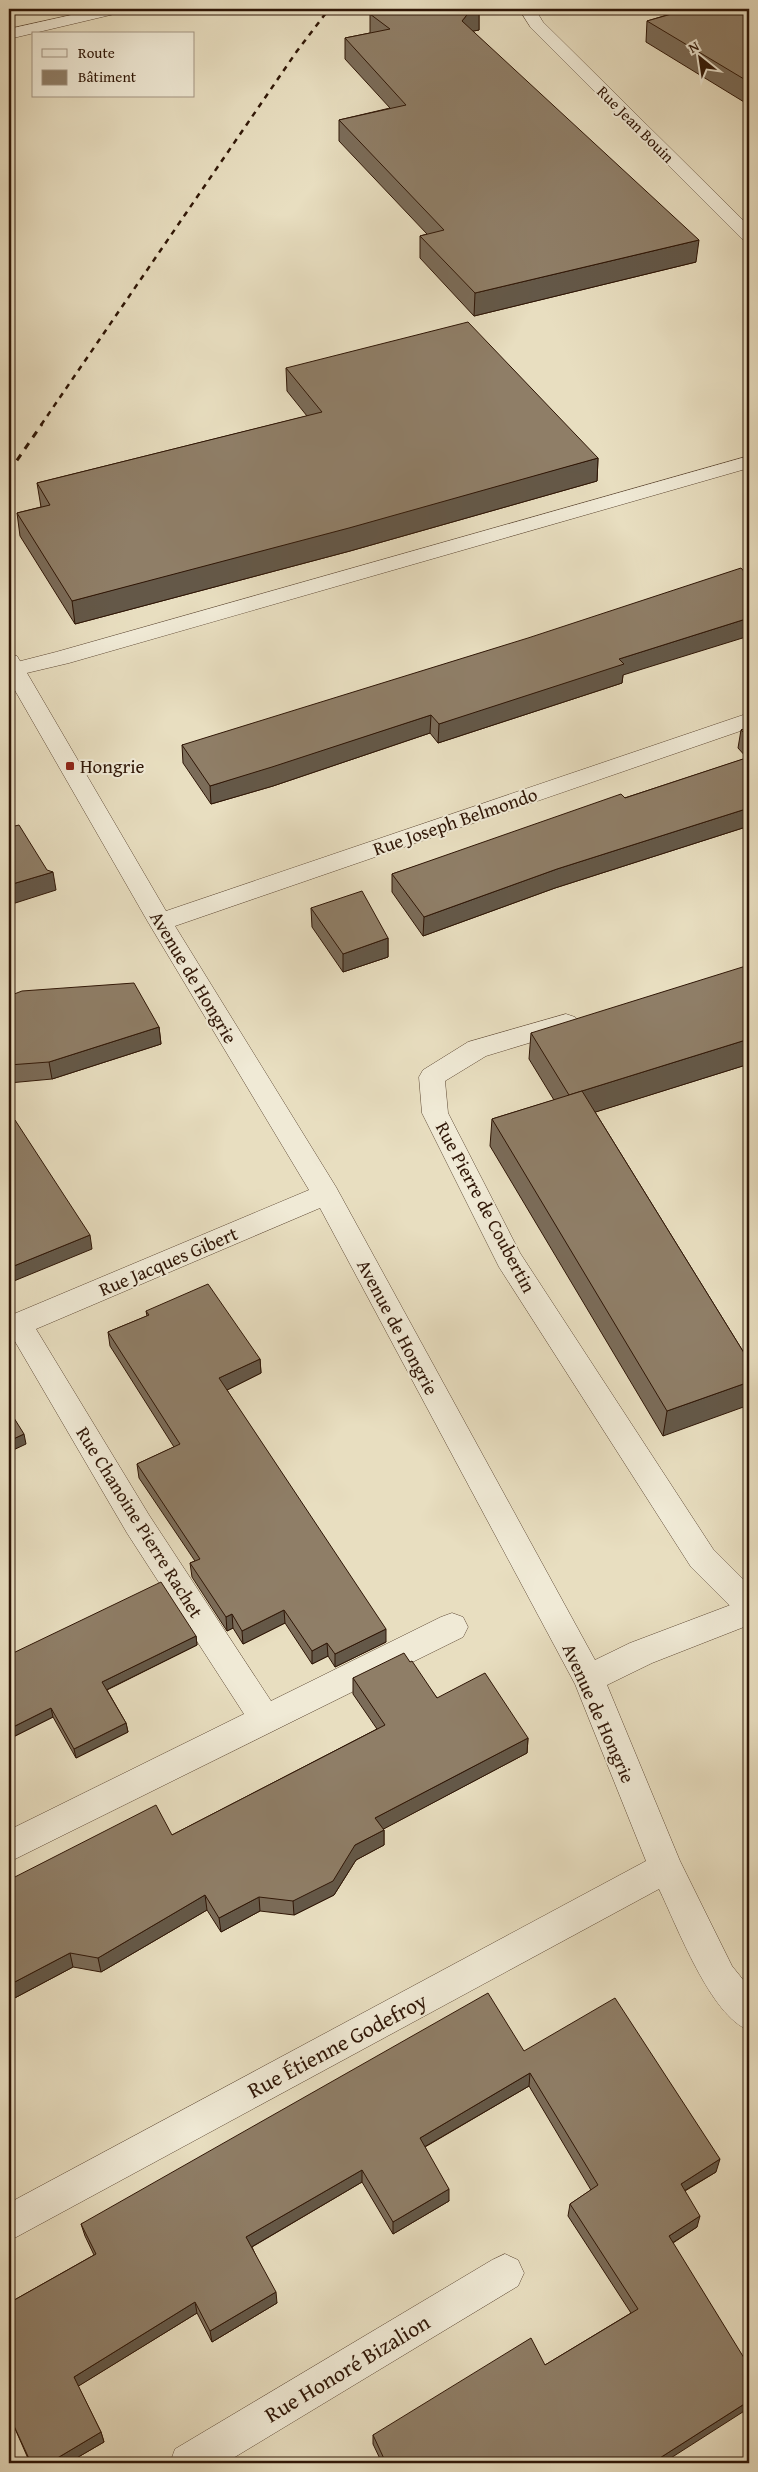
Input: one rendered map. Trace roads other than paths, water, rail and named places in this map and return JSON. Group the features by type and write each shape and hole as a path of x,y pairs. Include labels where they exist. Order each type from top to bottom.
{"street":[{"path":"9,34 117,9"},
{"name":"Rue Jean Bouin","path":"527,9 537,26 749,236"},
{"path":"11,665 61,658 749,462"},
{"name":"Avenue de Hongrie","path":"11,665 160,922 326,1194 588,1679 666,1868 720,1978 749,2013"},
{"name":"Rue Joseph Belmondo","path":"160,922 749,720"},
{"name":"Rue Pierre de Coubertin","path":"590,1016 477,1049 432,1077 435,1113 509,1259 702,1558 749,1606"},
{"name":"Rue Jacques Gibert","path":"14,1326 326,1194"},
{"name":"Rue Chanoine Pierre Rachet","path":"14,1326 138,1524 265,1719"},
{"path":"588,1679 641,1653 749,1611"},
{"path":"9,1847 452,1627"},
{"name":"Rue Étienne Godefroy","path":"9,2222 666,1868"},
{"name":"Rue Honoré Bizalion","path":"190,2463 506,2273"}],"railway":[{"path":"41,425 297,51 329,9"},
{"path":"9,472 42,424"}],"place":[{"name":"Hongrie","path":"70,766"}]}
